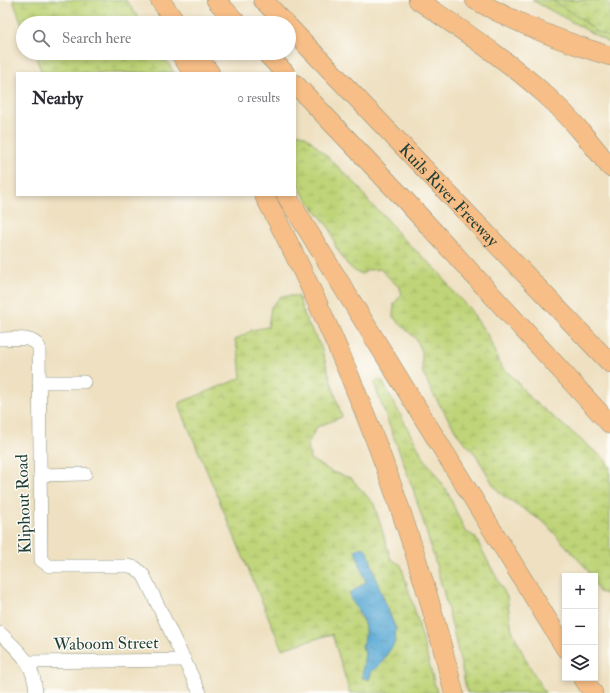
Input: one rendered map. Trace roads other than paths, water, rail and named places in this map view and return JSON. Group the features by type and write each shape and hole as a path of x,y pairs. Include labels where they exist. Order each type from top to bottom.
{"highway":[{"path":"146,0 156,16"},
{"path":"160,0 171,16"},
{"path":"216,0 231,16"},
{"path":"263,0 278,16"},
{"path":"418,0 514,68 576,125 610,167"},
{"path":"475,0 527,26 610,56"},
{"name":"Kuils River Freeway","path":"296,34 610,363"},
{"path":"185,60 192,72"},
{"path":"201,60 209,72"},
{"path":"273,60 284,72"},
{"name":"Kuils River Freeway","path":"296,85 409,204 610,424"},
{"path":"264,196 319,306 381,456 407,529 432,610 454,693"},
{"path":"287,196 563,645"},
{"path":"585,681 593,693"}],"street":[{"name":"Kliphout Road","path":"0,339 28,339 37,344 39,351 41,560 49,566 129,566 140,570 200,693"},
{"path":"39,382 84,382"},
{"path":"40,475 85,474"},
{"path":"0,633 28,662 34,676 36,693"},
{"name":"Waboom Street","path":"28,662 185,660"}],"water":[{"path":"362,547 368,551 376,579 396,630 394,644 378,667 372,671 369,680 362,677 365,652 362,646 365,627 361,615 350,598 350,593 366,582 355,550"}]}
